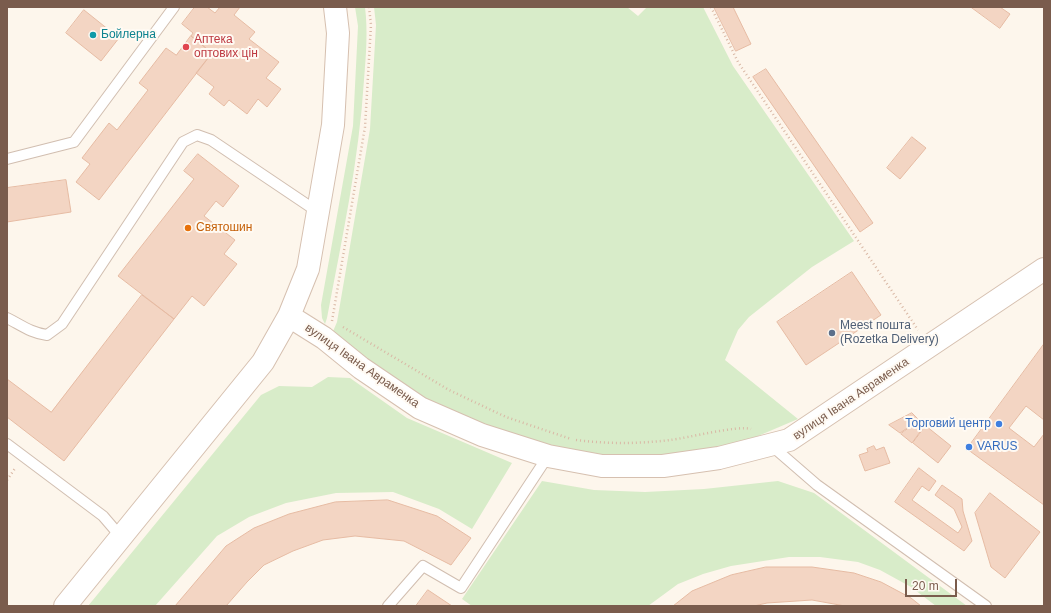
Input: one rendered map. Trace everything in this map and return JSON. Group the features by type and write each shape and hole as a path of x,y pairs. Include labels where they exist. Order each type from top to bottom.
{"street":[{"path":"65,606 263,362 289,316 308,269 333,126 338,33 335,7"},
{"name":"вулиця Івана Авраменка","path":"289,316 328,329 361,368 420,408 482,435 548,456 602,466 663,466 719,458 772,446 789,440 930,347 1044,269"}],"lane":[{"path":"7,159 74,142 174,7"},
{"path":"7,318 28,331 47,335 62,324 183,142 197,136 211,140 318,212"},
{"path":"7,444 103,516 121,537"},
{"path":"772,446 817,485 986,606"},
{"path":"388,606 423,566 461,588 548,456"}],"path":[{"path":"369,7 371,25 366,127 328,329 449,390 506,416 572,439 606,444 639,443 704,435 744,427 752,429"},
{"path":"711,7 738,62 930,347"}],"green space":[{"path":"355,7 365,7 366,16 367,34 362,110 349,199 325,324 322,318 321,305 353,126 358,26"},
{"path":"374,7 627,7 638,16 647,7 703,7 733,66 854,241 812,267 749,317 738,330 725,360 798,419 751,439 711,452 656,460 547,451 423,404 331,336 337,322 370,129 376,25"},
{"path":"328,377 350,378 407,418 512,463 472,529 439,509 393,492 336,493 286,503 249,517 217,536 155,606 88,606 261,395 279,386 312,387"},
{"path":"542,481 594,490 645,492 704,489 778,481 814,493 967,606 936,606 911,587 880,570 858,562 820,557 789,557 731,566 703,574 678,584 648,606 472,606 462,599"}],"building":[{"path":"195,7 207,7 215,13 220,7 240,7 234,15 255,32 249,39 279,62 266,78 281,89 267,107 258,99 247,114 229,100 224,106 209,94 214,87 196,73 212,53 191,36 193,33 182,24"},
{"path":"714,7 733,7 751,44 736,51"},
{"path":"971,7 1000,7 1010,14 1000,28"},
{"name":"Бойлерна","path":"84,10 119,38 101,61 66,33"},
{"path":"191,36 212,53 99,200 76,182 90,164 82,158 109,123 117,130 148,90 139,83 166,48 176,55"},
{"path":"766,69 873,223 860,232 753,77"},
{"path":"912,137 926,148 900,179 887,168"},
{"name":"Святошин","path":"198,154 239,186 223,207 216,201 204,216 235,240 224,254 237,264 204,306 192,296 174,319 118,276 194,179 184,171"},
{"path":"66,180 71,212 7,222 7,188"},
{"path":"852,272 881,315 806,365 777,322"},
{"path":"142,295 174,319 64,461 7,417 7,379 51,412"},
{"name":"Торговий центр","path":"1044,344 1044,420 1026,406 1009,428 1034,447 1044,434 1044,505 967,449"},
{"path":"912,413 919,420 900,433 889,425"},
{"path":"920,420 925,425 912,443 901,434"},
{"path":"926,426 951,446 938,463 913,443"},
{"path":"874,446 876,450 884,447 890,463 865,471 859,455 868,452 867,449"},
{"path":"919,468 936,481 929,491 922,486 912,500 958,533 962,527 954,509 935,495 942,485 962,499 963,511 972,541 964,551 895,502"},
{"path":"990,493 1040,532 1005,578 991,567 975,513"},
{"path":"388,500 437,516 471,538 451,565 404,541 355,536 323,540 293,551 264,565 226,606 175,606 226,546 254,528 289,514 335,502"},
{"path":"766,567 812,567 854,573 881,582 911,598 921,606 845,606 812,600 767,603 754,606 673,606 692,591 731,575"},
{"path":"428,590 452,606 416,606"}],"place":[{"name":"Бойлерна","path":"93,35"},
{"name":"Аптека оптових цін","path":"186,47"},
{"name":"Святошин","path":"188,228"},
{"name":"Meest пошта (Rozetka Delivery)","path":"832,333"},
{"name":"Торговий центр","path":"999,424"},
{"name":"VARUS","path":"969,447"}]}
